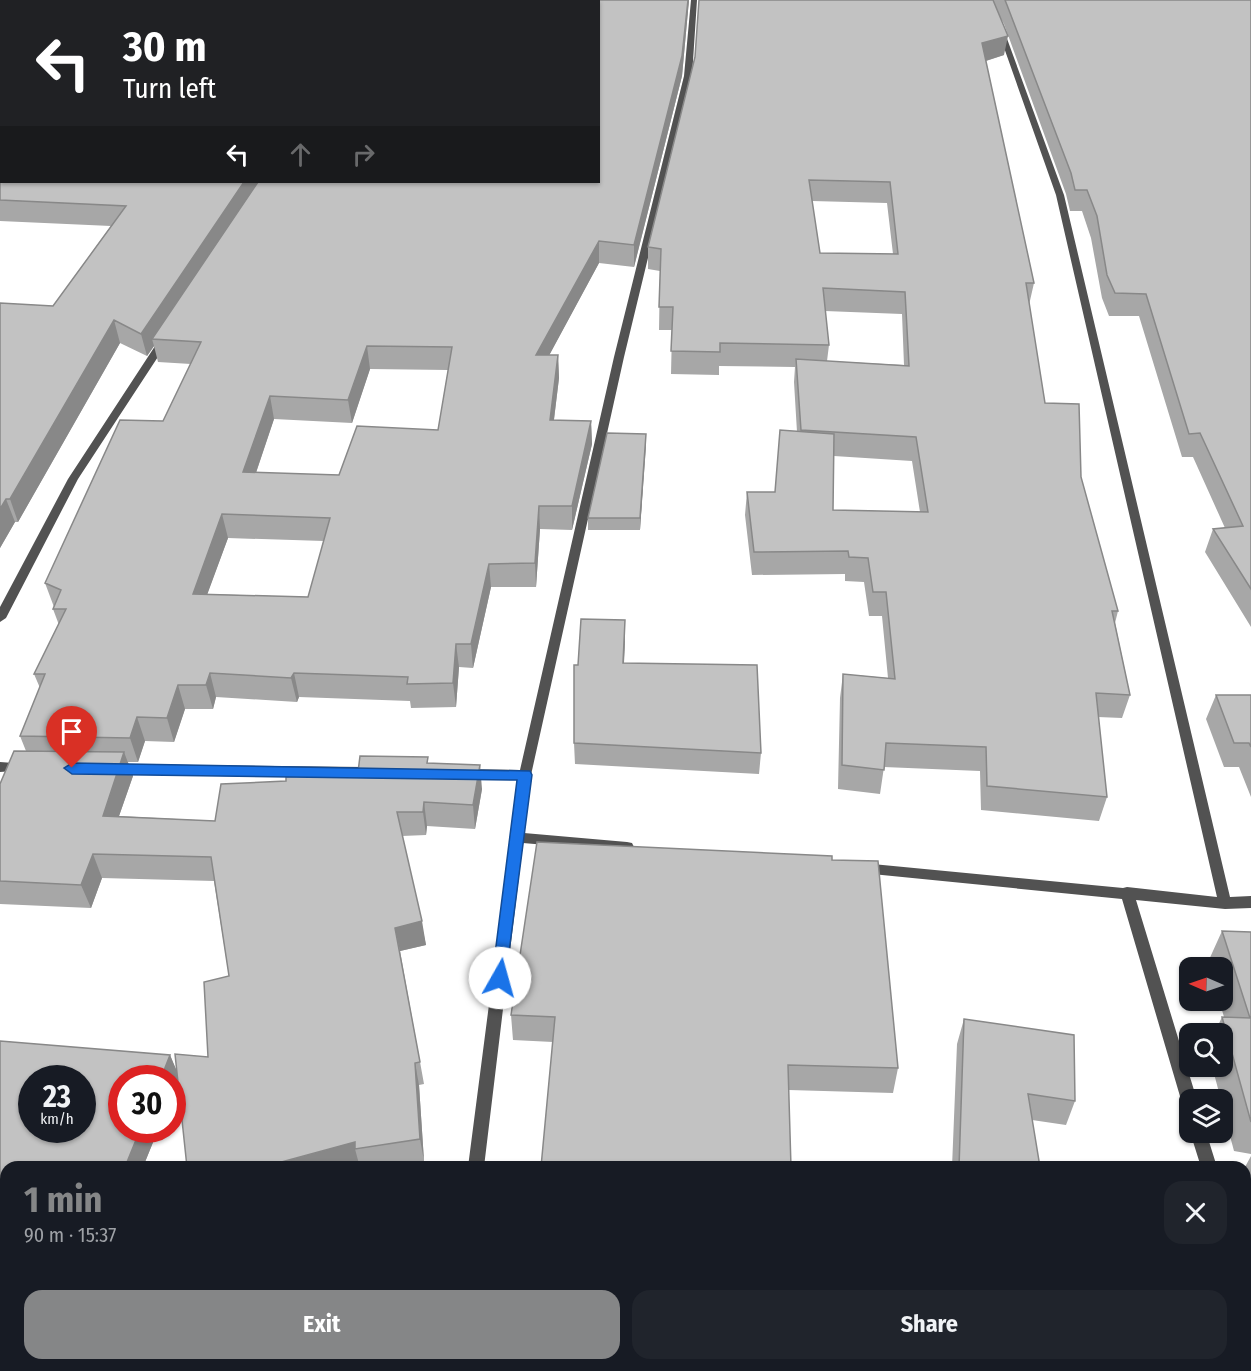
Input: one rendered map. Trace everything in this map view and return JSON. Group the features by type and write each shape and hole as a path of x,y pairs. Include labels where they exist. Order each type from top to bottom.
{"street":[{"path":"477,1161 525,775 619,357 688,76 694,0"},
{"path":"987,0 999,25 1060,195 1225,903"},
{"path":"0,618 73,479 170,332"},
{"path":"0,767 36,768"},
{"path":"107,769 382,773"},
{"path":"453,774 525,775"},
{"path":"517,837 646,848"},
{"path":"846,866 1225,903 1251,902"},
{"path":"1127,892 1186,1089"},
{"path":"1201,1143 1207,1161"}],"building":[{"path":"600,0 688,0 682,56 634,245 599,241 536,355 558,355 550,420 591,421 572,506 539,506 535,563 489,564 471,644 456,644 453,683 407,684 408,677 294,673 291,678 210,673 206,685 178,685 167,718 137,717 130,738 20,736 45,674 34,674 66,609 53,609 61,590 45,583 120,420 163,421 201,342 152,339 257,183 600,183","holes":["367,346 452,347 438,430 357,426 339,475 243,472 270,396 348,400","222,514 330,518 308,597 193,594"]},
{"path":"699,0 993,0 1008,36 982,43 1034,283 1026,283 1045,403 1079,404 1081,477 1118,611 1112,611 1130,695 1096,693 1107,797 987,786 986,747 886,743 884,770 842,765 843,674 895,679 886,592 873,592 868,558 849,557 848,551 754,552 747,492 775,492 780,430 834,434 833,510 928,512 916,437 801,430 796,359 909,366 905,292 823,288 829,345 720,343 720,352 671,351 673,307 659,307 661,249 648,247 695,57","holes":["809,180 890,182 898,254 820,253"]},
{"path":"1005,0 1251,0 1251,589 1213,529 1243,526 1200,433 1189,434 1146,294 1115,293 1107,275 1097,216 1087,190 1075,190 1071,173"},
{"path":"0,183 243,183 141,334 114,320 10,499 6,499 0,509 0,303 53,306 126,206 0,200"},
{"path":"607,433 646,434 640,518 588,518"},
{"path":"581,619 625,620 623,663 757,665 761,753 574,743 574,665 578,665"},
{"path":"1216,695 1251,695 1251,747 1249,743 1234,743"},
{"path":"14,751 124,752 103,816 215,821 221,784 286,781 286,777 358,772 360,756 428,757 427,763 480,765 473,805 424,802 423,812 397,812 422,921 395,928 420,1062 415,1063 420,1139 355,1149 355,1142 285,1161 186,1161 184,1143 186,1065 176,1065 175,1054 208,1057 204,982 229,976 211,857 93,854 81,885 0,881 0,784"},
{"path":"537,842 832,856 832,860 878,861 898,1068 788,1065 791,1161 542,1161 555,1017 511,1015"},
{"path":"1222,931 1251,932 1251,1122 1233,1057 1233,1023 1224,1023 1222,1017 1250,1018 1233,965 1233,957 1230,957"},
{"path":"964,1019 1074,1035 1075,1101 1028,1094 1039,1161 959,1161"},
{"path":"0,1041 170,1055 166,1065 108,1065 108,1143 135,1143 127,1161 0,1161"}],"route":[{"path":"72,768 525,775 500,978"}]}
